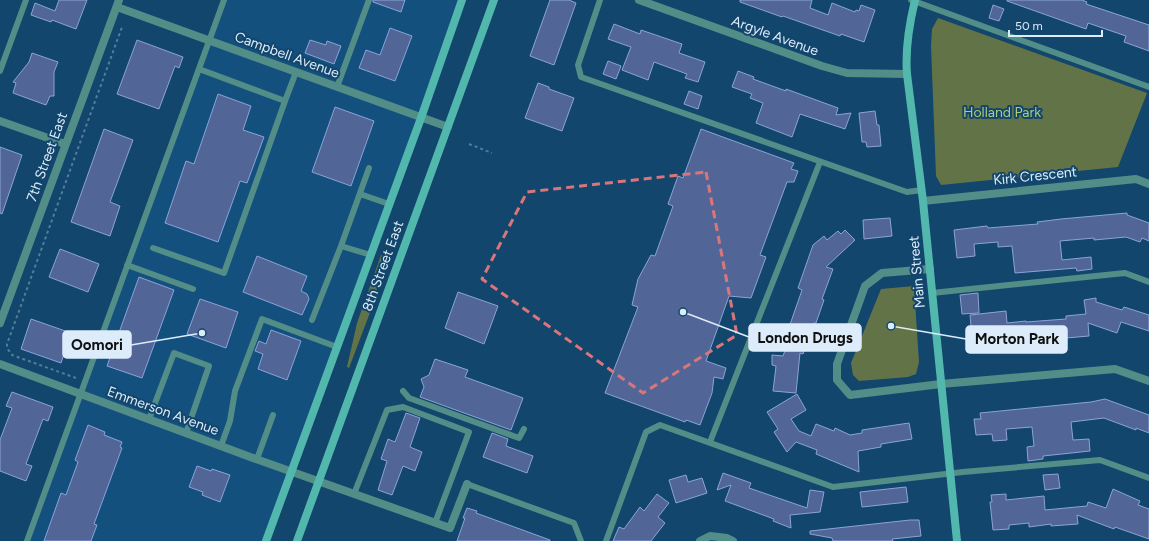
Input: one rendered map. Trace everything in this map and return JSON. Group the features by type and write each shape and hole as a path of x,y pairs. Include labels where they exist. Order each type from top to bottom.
{"main road":[{"name":"8th Street East","path":"266,541 421,118 462,0"},
{"name":"8th Street East","path":"297,541 494,0"},
{"name":"Main Street","path":"914,0 906,55 907,74 922,190 957,541"}],"street":[{"name":"Argyle Avenue","path":"639,0 822,66 847,73 907,74"},
{"name":"Campbell Avenue","path":"118,3 209,40 448,127"},
{"name":"7th Street East","path":"0,323 118,3"},
{"path":"0,121 65,144"},
{"name":"Kirk Crescent","path":"923,201 1136,179 1149,184"},
{"path":"930,269 882,273 865,286 837,364 837,380 850,395 941,384 1115,368 1149,381"},
{"name":"Emmerson Avenue","path":"0,364 221,446 450,528 467,484"},
{"path":"700,541 710,536 727,538 733,541"}],"lane":[{"path":"0,71 26,0"},
{"path":"27,541 224,0"},
{"path":"337,87 369,0"},
{"path":"600,0 578,65 581,77 907,192 922,190"},
{"path":"914,0 1149,87"},
{"path":"199,69 285,101"},
{"path":"154,248 224,274 296,72"},
{"path":"710,442 820,162"},
{"path":"312,320 369,168"},
{"path":"360,194 389,204"},
{"path":"341,246 371,255"},
{"path":"128,265 194,289"},
{"path":"932,293 1125,273 1149,282"},
{"path":"221,446 230,420 235,391 262,319 337,347"},
{"path":"149,419 174,353 209,366 186,433"},
{"path":"403,391 409,398 519,438 524,430"},
{"path":"354,494 387,410 403,407 469,432 435,523"},
{"path":"257,459 273,415"},
{"path":"606,541 646,432 660,425 833,487 1100,460 1149,478"},
{"path":"467,484 574,523 581,541"}],"path":[{"path":"86,381 12,355 7,344 122,26"},
{"path":"469,144 492,153"},
{"path":"7,355 9,351"}],"highlighted area":[{"path":"706,172 737,335 643,393 482,279 527,192"}],"shaded area":[{"path":"224,0 462,0 266,541 27,541"}],"green space":[{"name":"Holland Park","path":"938,18 1147,93 1118,167 941,185 936,176 931,46 932,29"},
{"path":"381,255 385,256 374,302 349,368 347,367 357,323"},
{"path":"914,286 919,362 916,374 908,377 859,381 853,375 851,363 881,289"}],"building":[{"path":"59,0 87,0 76,29 52,20 51,22 31,15 35,3 55,11"},
{"path":"373,0 405,0 401,12 373,2"},
{"path":"550,0 569,0 576,3 554,65 530,56"},
{"path":"740,0 812,0 810,8 828,15 832,3 855,12 856,10 859,11 861,5 875,10 864,42 841,34 840,36 783,16 782,17 740,2"},
{"path":"1007,0 1082,0 1087,2 1086,4 1149,25 1149,51 1124,42 1126,36 1088,23 1086,29"},
{"path":"993,5 1004,9 999,21 989,18"},
{"path":"614,24 640,34 641,30 682,44 679,53 705,62 698,82 685,78 687,74 654,62 648,80 622,70 631,47 608,39"},
{"path":"390,28 412,36 395,81 359,68 366,50 380,55"},
{"path":"137,40 183,57 179,68 175,66 159,109 117,94"},
{"path":"310,40 326,45 327,41 341,46 334,64 305,53"},
{"path":"32,53 58,62 54,72 54,96 50,96 46,105 13,93 16,83 13,82 29,62"},
{"path":"608,61 621,66 616,79 603,74"},
{"path":"738,71 754,77 753,79 838,108 836,115 851,113 845,129 800,114 792,137 756,123 763,103 750,98 752,94 732,87"},
{"path":"538,83 549,87 549,89 574,98 562,131 525,118"},
{"path":"689,91 702,96 698,109 684,104"},
{"path":"218,94 251,106 243,130 264,137 247,183 240,181 218,242 165,223 186,161 194,164"},
{"path":"335,107 374,121 351,186 312,172"},
{"path":"875,111 877,125 879,125 881,146 867,147 866,142 862,142 859,113"},
{"path":"104,129 133,140 110,202 120,206 110,236 71,222"},
{"path":"701,129 794,163 791,169 798,171 794,182 787,182 760,255 766,257 751,298 729,296 706,361 726,368 723,379 714,377 712,393 700,425 686,420 685,422 605,393 638,307 632,305 638,279 651,255 655,256 673,206 668,204 678,176 683,178"},
{"path":"0,147 22,155 2,214 0,213"},
{"path":"1127,213 1127,215 1149,223 1149,241 1142,238 1140,242 1126,237 1060,241 1062,260 1091,257 1092,269 1077,271 1076,268 1015,273 1012,246 998,247 998,242 974,244 975,256 957,258 954,230 987,226 988,228 1038,224 1037,222"},
{"path":"890,218 892,236 864,239 863,220"},
{"path":"845,230 855,240 826,267 833,269 822,299 824,300 816,323 814,323 803,354 800,353 796,393 773,391 776,366 772,365 772,355 783,356 790,337 786,336 802,290 798,288 813,245 824,236 827,240 838,231 841,234"},
{"path":"60,249 99,264 88,292 49,277"},
{"path":"257,256 307,276 301,291 307,294 309,299 302,315 243,292"},
{"path":"139,277 174,290 142,378 107,366"},
{"path":"458,292 498,306 484,344 445,328"},
{"path":"978,293 979,313 962,314 960,295"},
{"path":"1096,298 1096,302 1122,310 1124,307 1149,315 1149,331 1121,322 1117,333 1088,323 1089,336 1055,339 1055,337 1028,340 1028,343 1017,344 1016,339 991,342 991,346 973,348 970,315 1006,311 1007,323 1066,319 1066,316 1086,314 1084,300"},
{"path":"200,299 238,312 226,348 187,334"},
{"path":"31,319 71,333 61,363 21,349"},
{"path":"271,330 301,341 287,380 258,369 263,354 255,351 259,341 266,344"},
{"path":"435,359 468,370 465,377 523,398 511,430 420,397 424,387 421,379 429,375"},
{"path":"12,392 53,407 48,421 43,419 26,464 32,466 26,481 0,471 0,440 12,408 6,406"},
{"path":"797,394 806,410 791,419 799,431 811,436 816,424 834,431 835,428 850,435 862,433 862,430 909,423 912,439 881,444 881,447 858,451 859,472 816,454 817,450 796,442 787,452 774,432 778,429 767,412"},
{"path":"1105,399 1149,415 1149,433 1136,428 1136,430 1104,418 1071,422 1073,440 1089,439 1090,451 1043,456 1043,459 1028,461 1027,447 1034,446 1032,427 1006,429 1007,440 993,441 992,434 976,435 974,419 981,419 980,413 1091,402"},
{"path":"406,413 420,418 410,447 422,452 415,471 403,466 392,495 378,490 387,461 381,459 388,439 395,442"},
{"path":"88,425 105,432 104,435 122,442 120,447 122,448 94,524 97,525 91,541 44,541 61,493 66,495 78,462 75,460"},
{"path":"492,433 508,439 506,446 533,456 527,473 483,457"},
{"path":"197,466 230,475 220,502 202,495 203,492 189,487"},
{"path":"723,473 751,483 749,488 807,508 810,490 824,492 820,512 790,515 791,528 773,521 774,519 725,501 731,485 717,490"},
{"path":"1058,474 1060,488 1045,490 1043,475"},
{"path":"686,475 688,482 702,478 707,493 676,503 669,480"},
{"path":"906,487 908,502 862,507 860,492"},
{"path":"1113,489 1140,501 1138,505 1149,509 1149,539 1115,527 1114,529 1077,515 1078,524 1051,526 1051,524 1029,527 1029,523 1009,525 1009,529 993,530 990,502 992,502 991,495 1006,494 1006,500 1044,496 1045,510 1087,506 1088,502 1106,508"},
{"path":"657,494 669,503 658,517 665,523 651,541 613,541 619,527 624,529 640,507 644,511"},
{"path":"467,508 477,511 476,513 550,541 457,541"},
{"path":"919,520 921,536 892,539 893,541 833,541 832,538 810,534 810,531"}],"place":[{"name":"London Drugs","path":"683,312"},
{"name":"Morton Park","path":"891,326"},
{"name":"Oomori","path":"202,333"}]}
